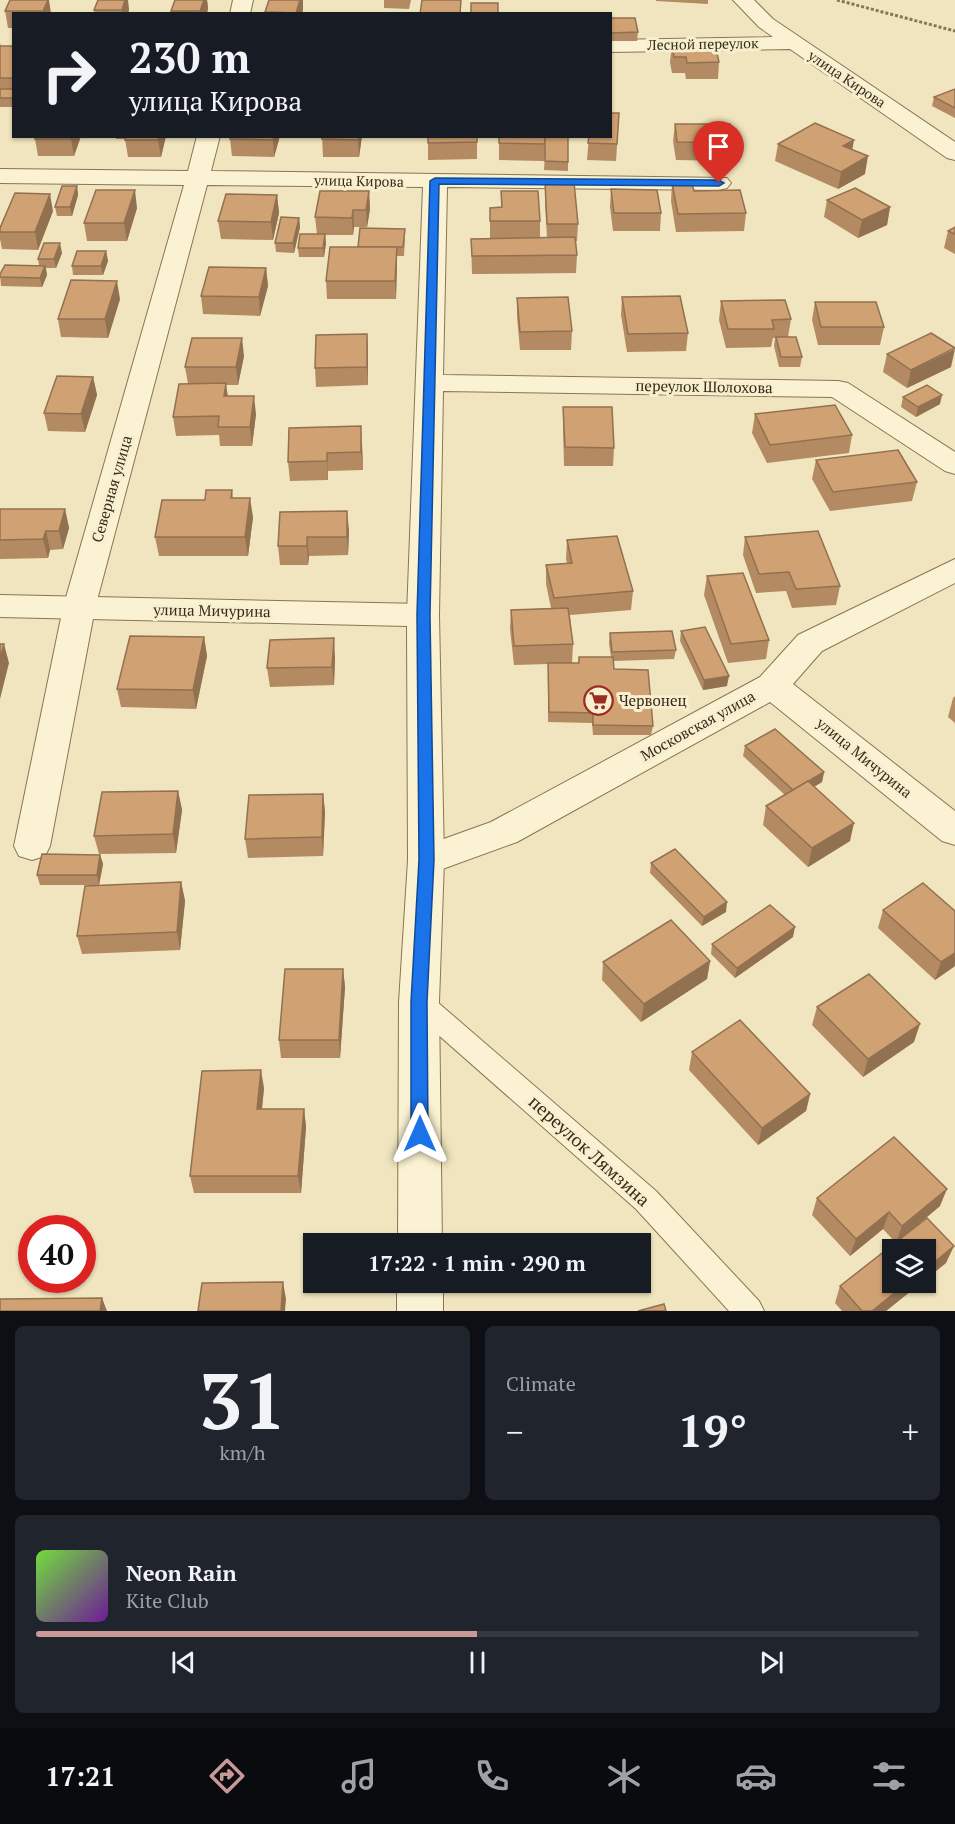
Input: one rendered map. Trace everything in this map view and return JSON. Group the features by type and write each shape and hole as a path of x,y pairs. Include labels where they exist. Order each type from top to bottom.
{"street":[{"name":"улица Кирова","path":"743,0 766,23 955,153"},
{"name":"Лесной переулок","path":"612,46 795,43"},
{"name":"Северная улица","path":"32,846 79,608 208,138"},
{"name":"улица Кирова","path":"0,176 719,183"},
{"path":"420,1233 419,1002 426,860 423,615 435,181"},
{"name":"переулок Шолохова","path":"431,383 838,389 955,465"},
{"name":"Московская улица","path":"426,860 504,832 772,686 810,643 955,570"},
{"name":"улица Мичурина","path":"0,606 423,615"},
{"name":"улица Мичурина","path":"772,686 955,831"},
{"path":"420,1293 420,1311"}],"lane":[{"name":"переулок Лямзина","path":"419,1002 646,1200 749,1311"}],"path":[{"path":"837,0 955,31"}],"building":[{"path":"10,0 48,0 43,11 5,11"},
{"path":"98,0 125,0 122,10 94,10"},
{"path":"175,0 204,0 200,11 171,11"},
{"path":"269,0 300,0 296,12 265,12"},
{"path":"422,0 461,0 460,12 420,12"},
{"path":"471,3 498,3 498,12 471,12"},
{"path":"612,18 635,18 638,32 612,33"},
{"path":"672,45 715,45 719,62 687,63 686,57 674,57"},
{"path":"0,46 12,46 12,78 0,78"},
{"path":"0,89 12,89 12,98 0,98"},
{"path":"955,89 955,108 934,97"},
{"path":"612,113 619,113 617,144 588,143 589,138 612,138"},
{"path":"815,123 854,140 843,146 868,156 841,172 778,144"},
{"path":"675,124 730,124 733,143 677,142"},
{"path":"35,138 71,138 71,139"},
{"path":"126,138 158,138 158,140 125,140"},
{"path":"230,138 274,138 273,140"},
{"path":"322,138 358,138 358,140"},
{"path":"428,138 477,138 477,142 428,143"},
{"path":"499,138 545,138 545,144 499,143"},
{"path":"545,138 568,138 568,162 545,161"},
{"path":"545,182 574,182 578,224 547,224"},
{"path":"672,183 692,183 694,191 740,190 746,213 678,214"},
{"path":"62,186 77,186 70,207 55,207"},
{"path":"855,188 890,207 862,220 827,200"},
{"path":"611,189 657,190 661,213 614,213"},
{"path":"96,190 135,190 124,223 84,223"},
{"path":"320,191 369,191 366,210 353,210 352,218 315,217"},
{"path":"501,191 538,191 540,221 490,221 490,208 502,207"},
{"path":"15,193 50,194 35,232 0,232"},
{"path":"226,194 277,195 271,222 218,221"},
{"path":"281,217 299,218 293,243 275,243"},
{"path":"955,227 955,234 948,231"},
{"path":"360,228 405,229 403,247 358,247"},
{"path":"300,234 325,234 323,248 298,248"},
{"path":"575,237 577,255 472,256 471,239"},
{"path":"44,243 60,243 54,259 38,259"},
{"path":"330,247 397,247 395,281 326,281"},
{"path":"77,251 106,251 101,266 72,266"},
{"path":"5,265 45,266 40,278 0,277"},
{"path":"209,267 266,268 259,297 201,296"},
{"path":"71,280 117,281 105,319 58,319"},
{"path":"680,296 688,333 628,334 622,297"},
{"path":"568,297 572,331 520,332 517,298"},
{"path":"785,300 791,319 772,320 774,329 728,329 721,301"},
{"path":"815,302 876,302 884,327 821,327"},
{"path":"931,333 955,348 911,370 887,354"},
{"path":"367,334 367,367 315,368 316,335"},
{"path":"776,337 796,337 802,357 781,357"},
{"path":"192,338 242,338 236,367 185,367"},
{"path":"57,376 93,377 81,414 44,413"},
{"path":"226,383 224,396 254,396 250,427 218,427 219,416 173,417 179,384"},
{"path":"927,385 942,395 918,407 903,397"},
{"path":"835,405 852,435 770,445 755,414"},
{"path":"563,407 612,407 614,448 565,447"},
{"path":"361,426 361,452 327,453 327,461 288,462 289,428"},
{"path":"898,450 917,482 833,492 816,460"},
{"path":"206,490 232,490 231,498 250,498 245,537 155,537 162,500 205,500"},
{"path":"0,509 65,509 59,531 46,531 43,539 0,540"},
{"path":"347,511 347,537 307,537 307,546 278,546 280,512"},
{"path":"818,531 840,586 796,589 789,572 759,574 745,537"},
{"path":"617,536 633,591 554,598 546,565 572,563 567,540"},
{"path":"743,573 769,640 731,644 707,576"},
{"path":"568,608 573,644 514,646 511,610"},
{"path":"705,627 729,676 704,680 681,631"},
{"path":"672,631 676,650 612,652 610,633"},
{"path":"130,636 204,637 193,690 117,689"},
{"path":"334,638 332,667 267,668 270,640"},
{"path":"0,644 4,644 0,659"},
{"name":"Червонец","path":"579,657 613,657 614,669 648,670 653,726 593,725 593,713 549,712 548,663 579,663"},
{"path":"775,729 824,772 793,790 745,746"},
{"path":"808,781 854,823 812,848 766,806"},
{"path":"178,791 173,834 94,836 102,792"},
{"path":"323,794 322,837 245,839 249,795"},
{"path":"675,849 727,902 704,917 651,863"},
{"path":"42,854 100,855 97,875 37,875"},
{"path":"181,882 177,932 77,936 85,886"},
{"path":"923,883 955,911 955,953 941,962 883,910"},
{"path":"770,905 795,927 737,968 712,944"},
{"path":"671,920 710,961 644,1004 603,962"},
{"path":"285,969 343,969 339,1040 279,1040"},
{"path":"869,974 920,1024 868,1059 817,1007"},
{"path":"740,1020 810,1094 762,1128 692,1052"},
{"path":"261,1070 257,1109 304,1109 298,1176 190,1176 202,1071"},
{"path":"894,1137 947,1189 902,1226 889,1212 856,1239 817,1198"},
{"path":"927,1218 954,1246 936,1261 936,1239 900,1239"},
{"path":"882,1253 882,1293 894,1293 872,1311 862,1311 840,1286"},
{"path":"283,1282 281,1311 198,1311 202,1283"},
{"path":"102,1298 100,1311 0,1311 0,1299"},
{"path":"664,1304 666,1311 638,1311"}],"place":[{"name":"Червонец","path":"598,701"}],"route":[{"path":"420,1134 419,1002 426,860 423,615 435,181 719,183"}]}
